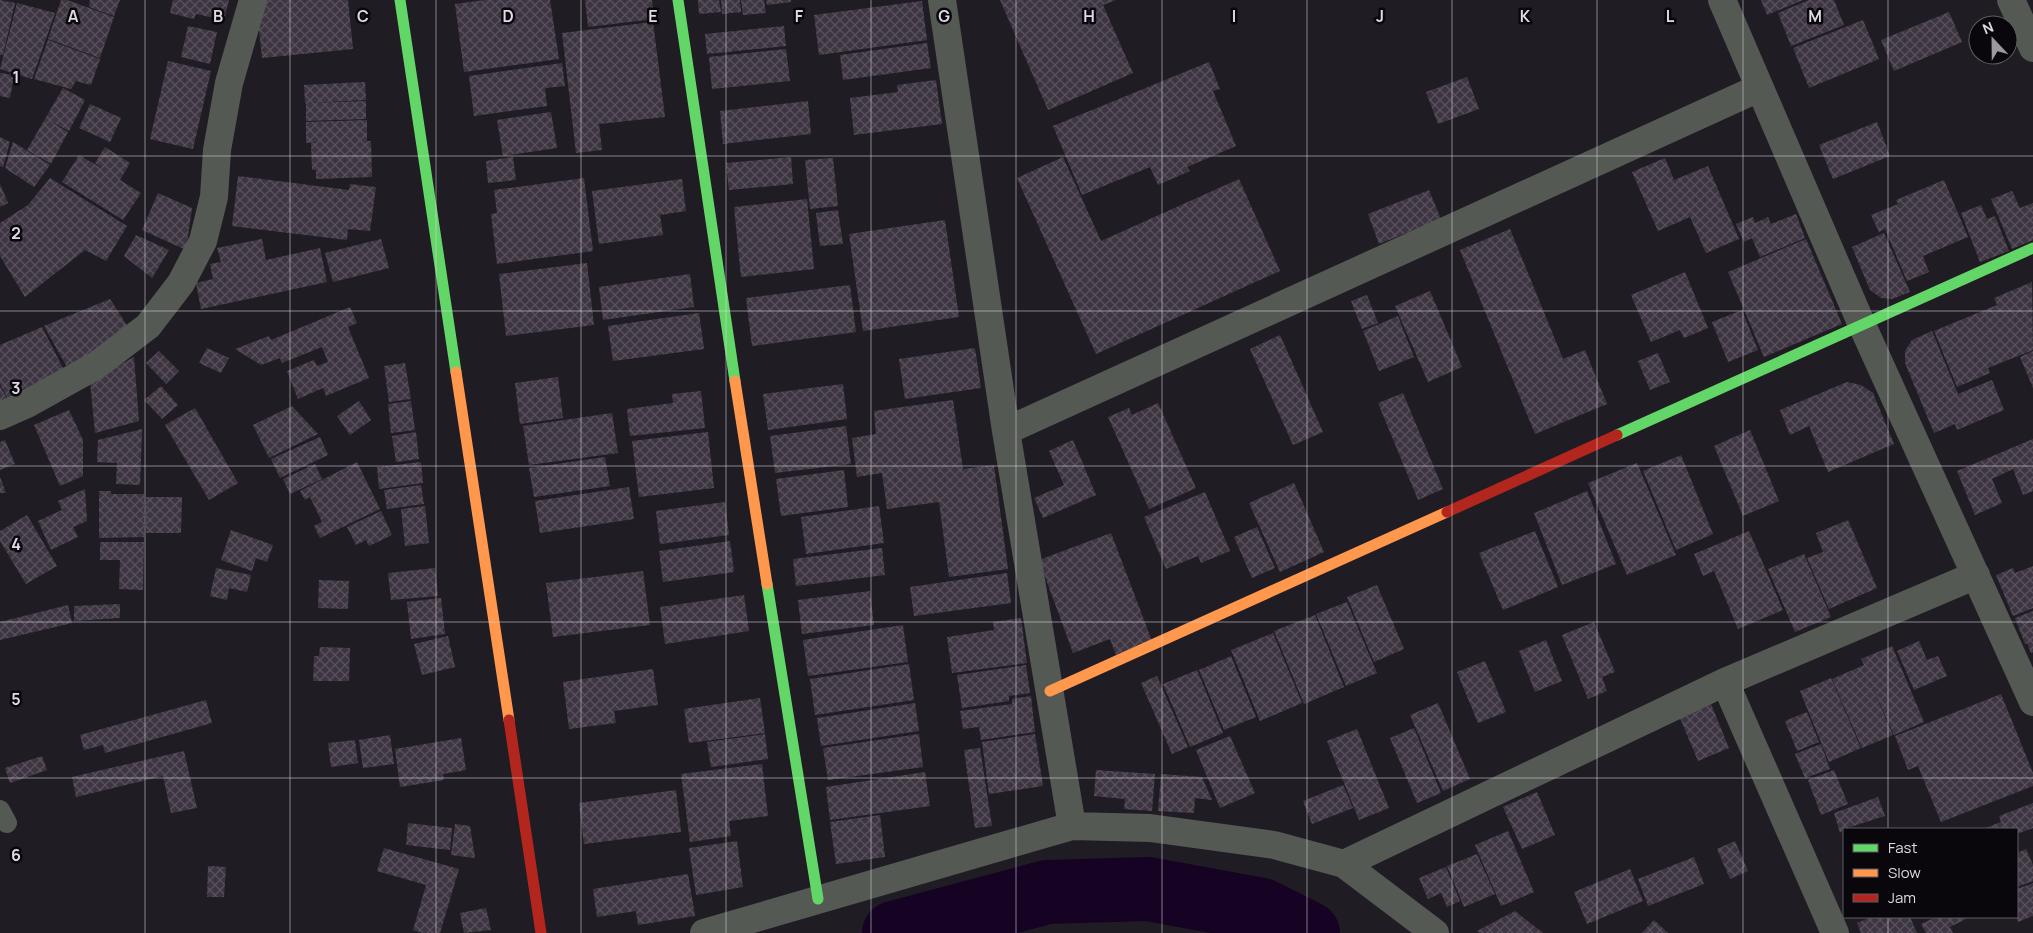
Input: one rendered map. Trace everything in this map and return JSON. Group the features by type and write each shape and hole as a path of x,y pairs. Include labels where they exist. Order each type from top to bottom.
{"street":[{"path":"0,416 27,404 97,366 148,326 181,283 203,241 214,197 217,150 229,83 253,0"},
{"path":"400,0 541,933"},
{"path":"678,0 749,472 818,898"},
{"path":"942,0 1006,431 1072,826"},
{"path":"1722,0 1862,325 2033,702"},
{"path":"2011,0 2033,48"},
{"path":"1006,431 1759,88"},
{"path":"1050,691 2033,248"},
{"path":"1344,864 1724,682 1976,575"},
{"path":"1724,682 1835,933"},
{"path":"704,933 818,898 1072,826 1169,830 1274,845 1344,864 1436,933"}],"building":[{"path":"0,0 15,3 3,55 0,55"},
{"path":"61,0 67,0 114,17 100,58 48,39"},
{"path":"90,0 120,0 114,16 89,7"},
{"path":"173,0 229,0 224,20 196,14 194,19 170,13"},
{"path":"263,0 348,0 353,49 262,58 257,11"},
{"path":"485,0 550,0 559,59 464,72 455,4"},
{"path":"585,0 652,0 654,19 588,27"},
{"path":"698,0 719,0 721,12 699,14"},
{"path":"721,0 740,0 741,12 722,14"},
{"path":"741,0 764,0 766,13 743,15"},
{"path":"766,0 791,0 791,2 767,5"},
{"path":"1000,0 1116,0 1103,5 1133,73 1048,110"},
{"path":"1761,0 1803,0 1767,15"},
{"path":"1809,0 1834,0 1844,25 1791,46 1778,13"},
{"path":"922,1 927,40 819,55 814,15"},
{"path":"17,3 55,13 32,79 0,69"},
{"path":"1949,12 1962,42 1894,71 1881,40"},
{"path":"1863,20 1879,59 1809,88 1793,48"},
{"path":"653,22 665,117 599,124 602,150 576,153 562,33"},
{"path":"188,26 217,32 210,64 181,57"},
{"path":"784,26 786,46 707,54 705,34"},
{"path":"48,40 100,59 91,85 76,81 71,89 34,79"},
{"path":"927,43 931,68 843,80 840,55"},
{"path":"786,49 790,81 712,89 709,57"},
{"path":"168,61 211,71 193,149 150,139"},
{"path":"1209,62 1220,89 1213,91 1236,146 1187,167 1190,171 1158,185 1150,167 1082,195 1053,126"},
{"path":"562,63 565,86 545,88 547,106 474,116 469,76"},
{"path":"0,73 14,75 10,98 0,96"},
{"path":"1467,77 1479,109 1438,124 1426,92"},
{"path":"936,80 942,124 854,135 850,98 898,92 897,85"},
{"path":"365,82 366,100 305,103 304,85"},
{"path":"63,88 85,100 69,131 48,120 68,132 51,164 27,150"},
{"path":"366,101 366,119 306,121 306,103"},
{"path":"808,101 811,134 723,144 720,111"},
{"path":"90,104 121,118 110,142 79,128"},
{"path":"551,112 557,148 503,156 497,120"},
{"path":"367,120 367,141 371,141 372,177 316,179 316,170 312,170 311,143 318,142 306,143 306,122"},
{"path":"1877,122 1890,156 1833,179 1819,145"},
{"path":"0,137 10,142 3,167 0,166"},
{"path":"13,142 50,165 34,187 5,168"},
{"path":"105,147 130,163 120,180 141,193 123,220 62,182 79,155 103,169 95,163"},
{"path":"513,157 516,180 488,183 486,161"},
{"path":"791,157 793,184 729,190 726,163"},
{"path":"1063,157 1101,241 1239,179 1280,271 1096,354 1017,178"},
{"path":"833,158 838,206 810,209 805,160"},
{"path":"1665,158 1674,180 1708,166 1739,239 1706,253 1690,217 1658,231 1632,172"},
{"path":"238,176 349,190 350,184 376,187 370,231 348,229 347,240 232,226"},
{"path":"50,178 127,226 106,261 85,250 25,297 0,256 0,223 28,205"},
{"path":"584,178 593,251 497,264 491,214 497,213 494,190"},
{"path":"682,179 686,211 660,215 663,235 599,244 592,191"},
{"path":"1944,180 1968,237 1923,256 1929,272 1907,281 1885,229 1879,232 1871,215 1898,204 1896,200"},
{"path":"0,184 8,203 0,207"},
{"path":"1429,190 1441,219 1379,244 1368,214"},
{"path":"2012,191 2020,208 2033,203 2033,240 2012,249 1991,199"},
{"path":"158,193 192,208 186,250 142,230"},
{"path":"807,199 814,269 741,277 734,207"},
{"path":"1981,205 1987,219 1995,216 2009,251 1980,262 1961,213"},
{"path":"838,210 843,244 820,246 816,213"},
{"path":"1796,214 1805,238 1760,257 1752,238 1744,242 1736,224 1753,217 1755,223 1768,217 1771,224"},
{"path":"945,220 959,317 863,331 849,234"},
{"path":"1510,229 1563,359 1585,350 1607,404 1535,434 1460,250"},
{"path":"1884,233 1910,292 1892,299 1881,298 1870,290 1852,247"},
{"path":"136,235 169,250 152,278 124,256"},
{"path":"262,239 266,260 320,248 327,282 201,309 196,283 213,279 210,264 221,262 217,248"},
{"path":"381,239 389,268 333,282 325,253"},
{"path":"1806,239 1842,324 1764,357 1728,272"},
{"path":"587,263 594,325 506,336 499,274"},
{"path":"1685,272 1708,328 1684,338 1680,330 1651,342 1631,295"},
{"path":"690,274 694,307 603,320 599,287"},
{"path":"2032,282 2033,350 1988,368 1990,373 1957,387 1934,331 1997,305 1994,298"},
{"path":"850,285 856,332 752,346 746,298"},
{"path":"1430,291 1462,367 1428,382 1395,306"},
{"path":"1367,295 1378,323 1362,329 1351,301"},
{"path":"110,299 130,330 68,369 44,326"},
{"path":"350,307 357,323 348,327 369,378 326,396 323,388 298,399 287,371 314,360 317,366 328,362 322,347 282,363 280,358 261,365 235,349 269,336 271,340"},
{"path":"1742,310 1758,350 1728,362 1712,322"},
{"path":"699,313 704,349 613,361 608,326"},
{"path":"1398,316 1414,357 1379,371 1363,331"},
{"path":"42,327 64,370 8,399 0,384 0,345"},
{"path":"1932,331 1958,394 1992,380 2004,410 1957,430 1955,424 1934,433 1905,363 1905,351 1912,340"},
{"path":"1280,335 1323,432 1293,445 1250,349"},
{"path":"207,348 229,358 221,373 199,363"},
{"path":"975,348 981,388 905,399 899,359"},
{"path":"159,351 179,371 166,384 146,363"},
{"path":"2033,351 2033,388 2020,357"},
{"path":"1658,353 1670,382 1650,390 1638,361"},
{"path":"134,357 139,421 95,433 90,381"},
{"path":"405,363 411,399 389,402 384,366"},
{"path":"558,377 563,418 520,424 515,383"},
{"path":"1847,382 1861,385 1873,393 1894,444 1828,472 1809,426 1790,435 1780,410"},
{"path":"843,384 847,419 768,430 763,394"},
{"path":"0,386 7,399 0,402"},
{"path":"161,386 178,405 162,419 144,400"},
{"path":"701,391 705,428 630,436 627,409 673,403 672,394"},
{"path":"1403,393 1443,489 1418,500 1378,403"},
{"path":"953,400 963,469 994,465 1008,569 949,577 939,502 887,509 882,473 857,477 852,438 876,434 874,411"},
{"path":"359,401 371,420 350,435 337,416"},
{"path":"411,401 415,430 391,433 388,404"},
{"path":"1158,403 1196,488 1149,509 1108,417 1129,408 1132,415"},
{"path":"292,406 318,434 269,458 253,425"},
{"path":"195,408 238,483 209,500 165,425"},
{"path":"69,410 83,440 83,476 60,486 34,425"},
{"path":"612,413 618,453 529,465 523,426"},
{"path":"846,426 851,464 775,473 770,436"},
{"path":"142,429 140,485 116,484 117,463 97,462 98,440"},
{"path":"1750,430 1779,501 1743,516 1714,446"},
{"path":"416,432 419,459 396,462 392,436"},
{"path":"708,432 714,488 639,497 632,441"},
{"path":"320,437 328,455 280,478 271,459"},
{"path":"2033,439 2033,491 2023,495 2013,469 1992,479 2002,503 1975,515 1957,471"},
{"path":"5,440 15,464 0,470 0,442"},
{"path":"1073,440 1096,495 1043,518 1034,498 1064,485 1049,451"},
{"path":"1681,455 1713,534 1676,550 1643,471"},
{"path":"605,457 610,486 534,497 529,468"},
{"path":"357,462 380,509 320,538 314,526 322,522 310,497 305,500 300,491"},
{"path":"421,462 423,483 379,489 377,467"},
{"path":"1637,463 1676,555 1627,575 1588,483"},
{"path":"315,464 322,479 290,494 283,479"},
{"path":"844,470 848,507 781,516 776,479"},
{"path":"0,477 6,493 0,493"},
{"path":"1294,483 1324,552 1280,572 1249,503"},
{"path":"421,485 424,504 387,509 384,490"},
{"path":"629,487 634,519 540,533 535,501"},
{"path":"85,489 87,521 73,527 78,537 51,550 38,521 62,510 58,501"},
{"path":"99,491 111,491 111,494 144,494 144,537 99,538"},
{"path":"1587,491 1616,564 1562,585 1534,513"},
{"path":"1205,492 1230,551 1201,563 1198,556 1166,569 1144,517"},
{"path":"146,497 182,497 181,533 146,533"},
{"path":"725,502 729,535 660,544 656,511"},
{"path":"425,506 429,543 405,546 401,509"},
{"path":"879,506 884,543 806,554 801,517"},
{"path":"381,511 392,535 369,546 366,540 356,545 347,527"},
{"path":"27,515 57,566 26,584 0,541 0,531"},
{"path":"1848,520 1877,588 1829,609 1807,558 1823,552 1816,533"},
{"path":"1257,527 1275,568 1252,578 1234,537"},
{"path":"231,530 273,545 267,562 256,558 252,571 221,560"},
{"path":"1535,531 1558,587 1503,610 1479,553"},
{"path":"1749,531 1783,610 1738,629 1714,571 1703,576 1694,554"},
{"path":"1111,533 1152,641 1116,655 1110,639 1073,653 1039,560"},
{"path":"730,541 734,572 663,582 659,551"},
{"path":"100,542 144,542 143,590 119,589 120,560 100,560"},
{"path":"882,548 885,575 796,586 793,559"},
{"path":"1804,554 1831,617 1795,632 1768,569"},
{"path":"2033,566 2033,608 2013,616 1996,575 2013,568 2015,573"},
{"path":"216,568 251,575 247,592 229,588 227,600 210,596"},
{"path":"435,568 438,596 391,600 388,573"},
{"path":"643,571 650,625 553,637 546,583"},
{"path":"1007,573 1011,603 914,616 910,587"},
{"path":"319,580 349,581 348,609 318,608"},
{"path":"1377,585 1404,649 1374,662 1347,597"},
{"path":"870,591 874,625 802,634 798,600"},
{"path":"744,595 749,631 665,644 660,607"},
{"path":"441,598 445,634 411,639 407,602"},
{"path":"1347,602 1377,673 1346,686 1316,614"},
{"path":"120,604 120,618 74,621 74,606"},
{"path":"68,605 72,623 0,640 0,622"},
{"path":"2033,611 2033,652 2031,653 2027,643 2025,644 2015,618"},
{"path":"1315,615 1344,687 1304,704 1274,631"},
{"path":"1021,618 1027,663 952,673 947,637 994,630 993,622"},
{"path":"1594,622 1615,672 1602,677 1607,691 1588,699 1562,635"},
{"path":"903,625 908,662 808,676 803,640"},
{"path":"1273,633 1302,703 1260,721 1231,650"},
{"path":"448,636 455,667 422,675 414,644"},
{"path":"1546,640 1562,681 1535,692 1519,651"},
{"path":"1919,641 1927,660 1938,656 1947,676 1914,690 1897,651"},
{"path":"1892,646 1924,722 1894,735 1869,680 1893,735 1862,748 1832,679 1864,665 1861,659"},
{"path":"320,647 350,648 349,681 313,681 314,656 319,656"},
{"path":"1231,656 1256,717 1224,730 1199,670"},
{"path":"1485,661 1506,712 1478,723 1457,672"},
{"path":"909,664 914,700 815,715 810,679"},
{"path":"1026,665 1030,693 1009,696 1009,701 962,708 957,675"},
{"path":"653,669 658,705 614,711 616,723 569,729 563,682"},
{"path":"1197,670 1223,733 1190,747 1163,684"},
{"path":"1157,676 1188,747 1172,754 1141,683"},
{"path":"1831,678 1861,748 1829,762 1800,691"},
{"path":"2001,694 2033,773 2033,786 1941,822 1918,766 1908,770 1895,736"},
{"path":"1031,696 1035,732 981,740 979,727 963,729 960,711 1012,704 1012,699"},
{"path":"760,698 765,733 689,743 684,709"},
{"path":"206,700 212,723 105,753 103,745 84,750 80,735"},
{"path":"915,703 919,731 821,746 817,718"},
{"path":"1438,703 1470,779 1443,791 1410,715"},
{"path":"1711,704 1729,748 1698,761 1680,718"},
{"path":"1807,712 1819,742 1797,751 1785,721"},
{"path":"1414,728 1441,793 1417,803 1390,738"},
{"path":"1357,729 1389,808 1359,820 1327,741"},
{"path":"765,734 768,759 711,767 707,742"},
{"path":"919,734 923,767 828,780 823,748"},
{"path":"1035,734 1043,786 989,794 982,742"},
{"path":"390,735 394,764 363,768 359,740"},
{"path":"1230,736 1255,793 1220,808 1196,750"},
{"path":"461,738 466,770 443,774 444,780 400,787 395,749"},
{"path":"355,740 358,763 331,767 328,743"},
{"path":"1821,744 1830,769 1805,778 1795,754"},
{"path":"980,748 992,826 975,828 964,750"},
{"path":"184,751 197,808 171,813 163,776 76,797 72,777"},
{"path":"42,756 47,770 10,783 5,768"},
{"path":"762,764 768,816 729,821 731,836 690,842 681,774"},
{"path":"1096,770 1155,774 1152,811 1124,809 1125,799 1094,796"},
{"path":"1834,770 1848,804 1821,815 1808,780"},
{"path":"925,772 930,806 830,820 826,787"},
{"path":"1161,774 1202,777 1212,800 1195,798 1194,813 1158,811"},
{"path":"1343,785 1353,808 1312,824 1303,801"},
{"path":"676,790 681,832 584,844 579,803"},
{"path":"1537,792 1555,835 1522,849 1503,807"},
{"path":"1878,797 1885,816 1843,828 1840,833 1834,813"},
{"path":"2033,803 2033,828 2018,834 2018,828 1986,828 2001,822 1999,816"},
{"path":"880,815 885,857 836,864 830,822"},
{"path":"408,823 452,828 450,850 406,845"},
{"path":"455,824 470,826 475,858 451,855"},
{"path":"1508,831 1534,892 1501,906 1475,845"},
{"path":"737,841 743,887 696,895 689,848"},
{"path":"1735,841 1748,871 1730,879 1717,849"},
{"path":"384,848 459,869 440,933 423,933 413,930 426,885 377,871"},
{"path":"2026,849 2033,865 2033,881 2018,887 2018,853"},
{"path":"1477,854 1495,894 1464,907 1447,866"},
{"path":"1694,857 1704,884 1648,906 1638,879"},
{"path":"208,866 226,867 224,897 207,897"},
{"path":"1446,867 1460,901 1447,907 1441,893 1428,899 1419,878"},
{"path":"1630,869 1643,901 1587,924 1574,892"},
{"path":"688,874 695,916 638,925 636,911 597,917 593,889"},
{"path":"2033,883 2033,916 2018,922 2016,918 2018,918 2018,889"},
{"path":"486,908 491,930 464,933 460,913"},
{"path":"1515,911 1543,933 1480,933 1477,931"},
{"path":"1869,918 1910,918 1917,933 1861,933 1857,923"},
{"path":"1934,918 1968,918 1950,927 1953,933 1926,933 1921,924"},
{"path":"1654,920 1668,933 1642,933"}],"waterway":[{"path":"894,933 1047,892 1148,889 1262,910 1308,933"}],"traffic: fast":[{"path":"400,0 456,372"},
{"path":"678,0 735,381"},
{"path":"1617,435 2033,248"},
{"path":"767,584 818,899"}],"traffic: slow":[{"path":"456,372 509,720"},
{"path":"735,381 767,584"},
{"path":"1050,691 1447,512"}],"traffic: jam":[{"path":"1447,512 1617,435"},
{"path":"509,720 541,933"}]}
